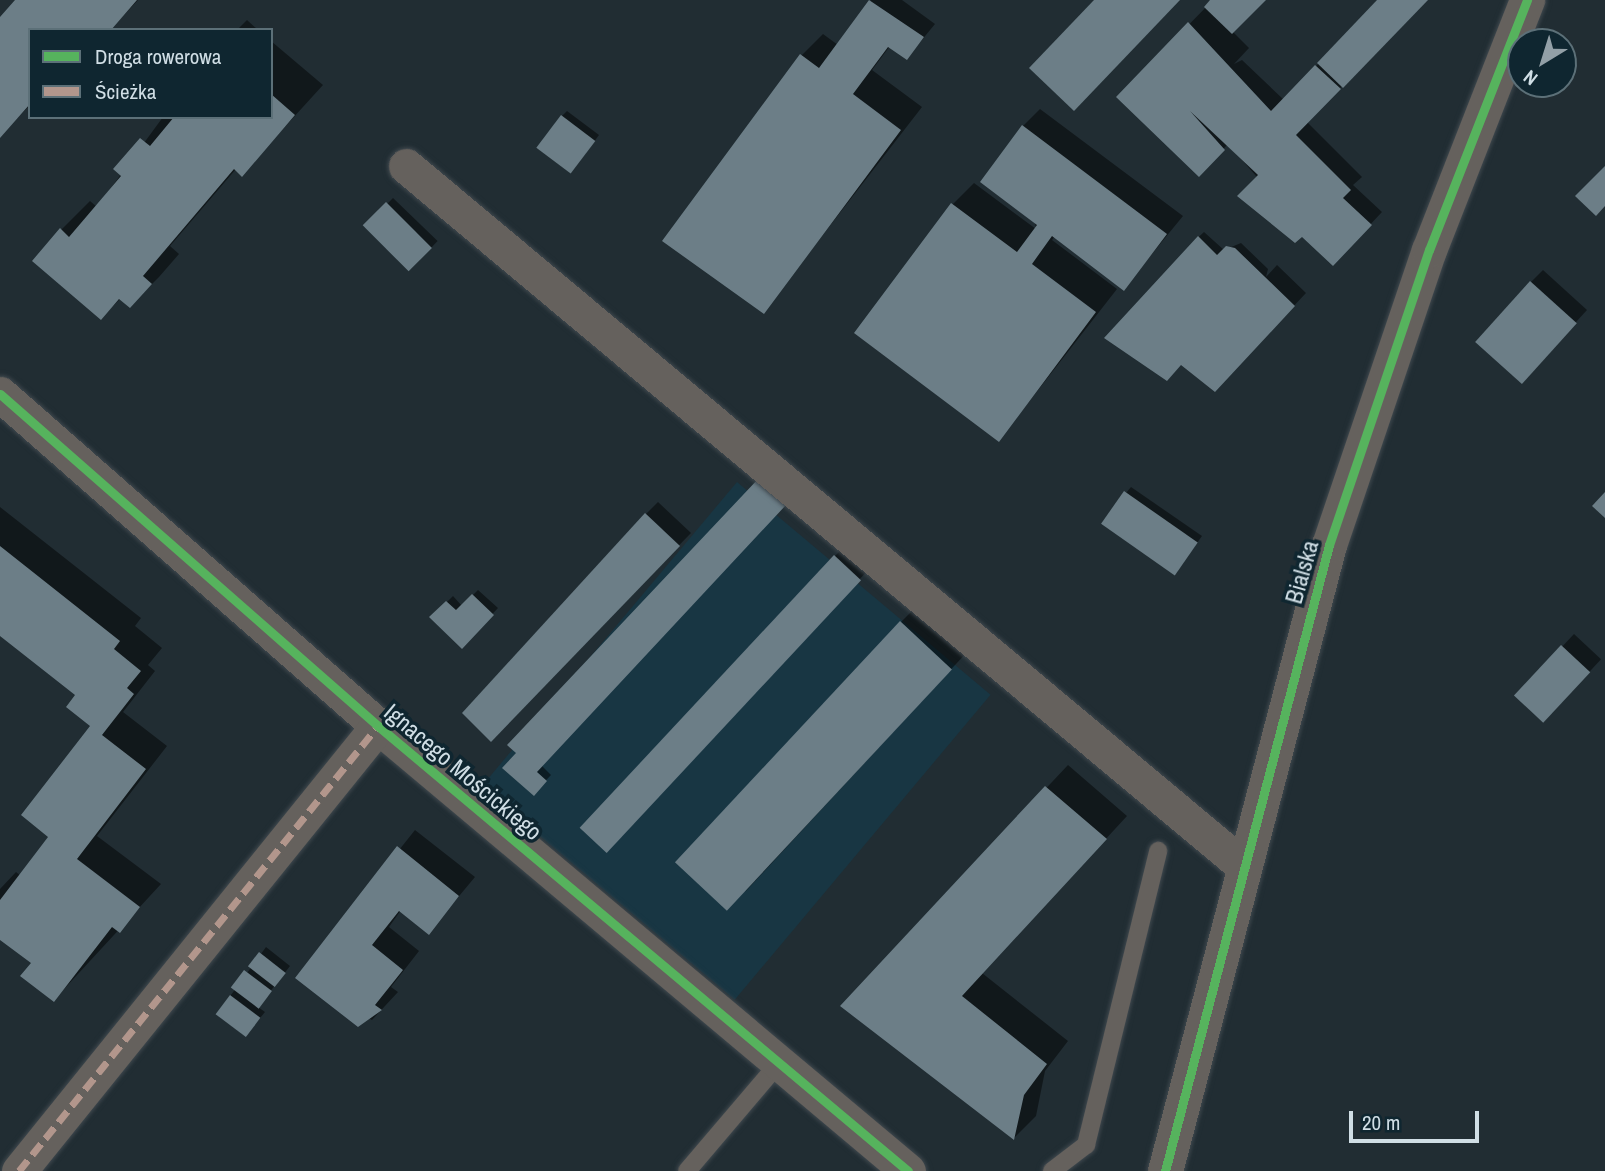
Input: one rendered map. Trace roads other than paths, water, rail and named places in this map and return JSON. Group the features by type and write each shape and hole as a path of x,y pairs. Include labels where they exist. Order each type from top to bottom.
{"street":[{"name":"Bialska","path":"1165,1171 1241,863 1334,532 1433,238 1507,37 1527,0"},
{"path":"406,166 1241,863"},
{"name":"Ignacego Mościckiego","path":"0,394 378,726 908,1171"},
{"name":"Ignacego Mościckiego","path":"19,1171 378,726"}],"lane":[{"path":"1052,1171 1086,1145 1158,851"},
{"path":"687,1171 779,1063"}]}
